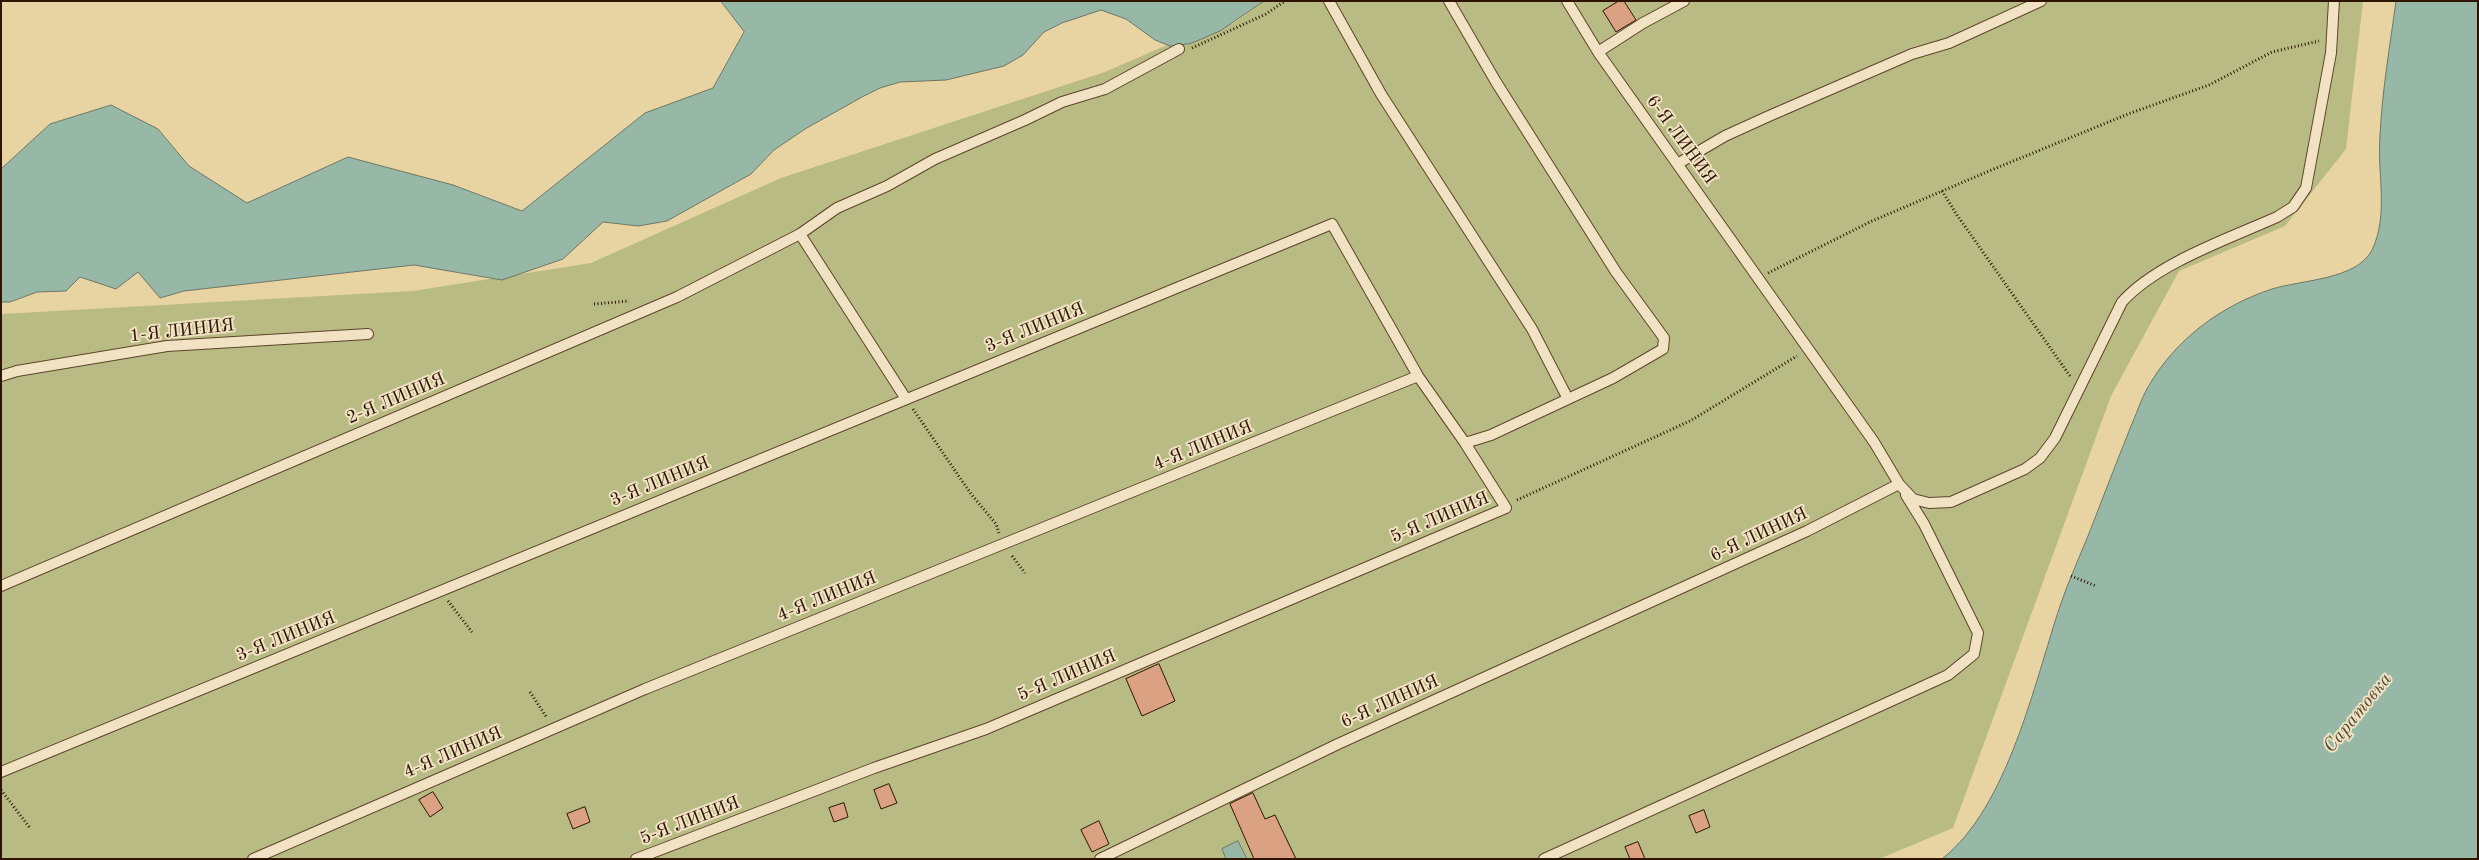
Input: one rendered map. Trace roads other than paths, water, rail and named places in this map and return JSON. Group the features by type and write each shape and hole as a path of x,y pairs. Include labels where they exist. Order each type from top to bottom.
{"lane":[{"path":"1329,1 1380,94 1532,329 1568,399"},
{"path":"1418,376 1465,443 1491,436 1647,360 1663,349 1664,338 1611,264 1496,82 1449,1"},
{"name":"6-Я ЛИНИЯ","path":"1100,859 1338,744 1807,531 1899,484 1874,442 1679,163 1598,52 1567,1"},
{"path":"1598,52 1643,23 1684,1"},
{"path":"1679,163 1725,136 1769,116 1912,54 1949,43 2041,1"},
{"path":"1899,484 1913,499 1929,503 1951,502 2025,469 2040,458 2055,438 2122,302 2134,288 2154,274 2276,217 2293,207 2306,188 2314,154 2332,38 2334,1"},
{"name":"2-Я ЛИНИЯ","path":"1,586 677,296 800,234 837,208 887,186 935,159 1062,102 1105,88 1179,50"},
{"name":"3-Я ЛИНИЯ","path":"1,772 1332,224 1418,376"},
{"path":"800,234 906,398"},
{"name":"1-Я ЛИНИЯ","path":"1,376 17,371 167,346 368,334"},
{"name":"4-Я ЛИНИЯ","path":"253,859 552,727 1418,376"},
{"name":"5-Я ЛИНИЯ","path":"636,859 874,768 986,728 1506,508 1465,443"},
{"path":"1544,859 1948,675 1974,654 1978,633 1924,524 1899,484"}],"water":[{"path":"721,1 1264,1 1220,31 1192,43 1176,46 1170,46 1155,40 1126,19 1101,10 1062,23 1044,32 1023,55 1004,66 946,80 900,82 880,88 805,129 774,150 751,174 667,221 638,226 603,222 563,259 502,280 414,265 184,291 160,298 138,272 116,289 80,277 66,291 37,292 10,302 1,302 1,169 50,124 111,105 158,129 189,166 247,203 348,157 453,185 522,211 645,113 713,88 744,32"},
{"name":"Саратовка","path":"2396,1 2478,1 2478,859 1942,859 1965,836 1985,809 2001,777 2029,707 2068,584 2141,401 2159,370 2185,340 2217,315 2234,305 2272,289 2341,273 2365,260 2372,250 2380,223 2379,150 2381,119"},
{"path":"1238,841 1247,859 1226,859 1222,849"}]}
